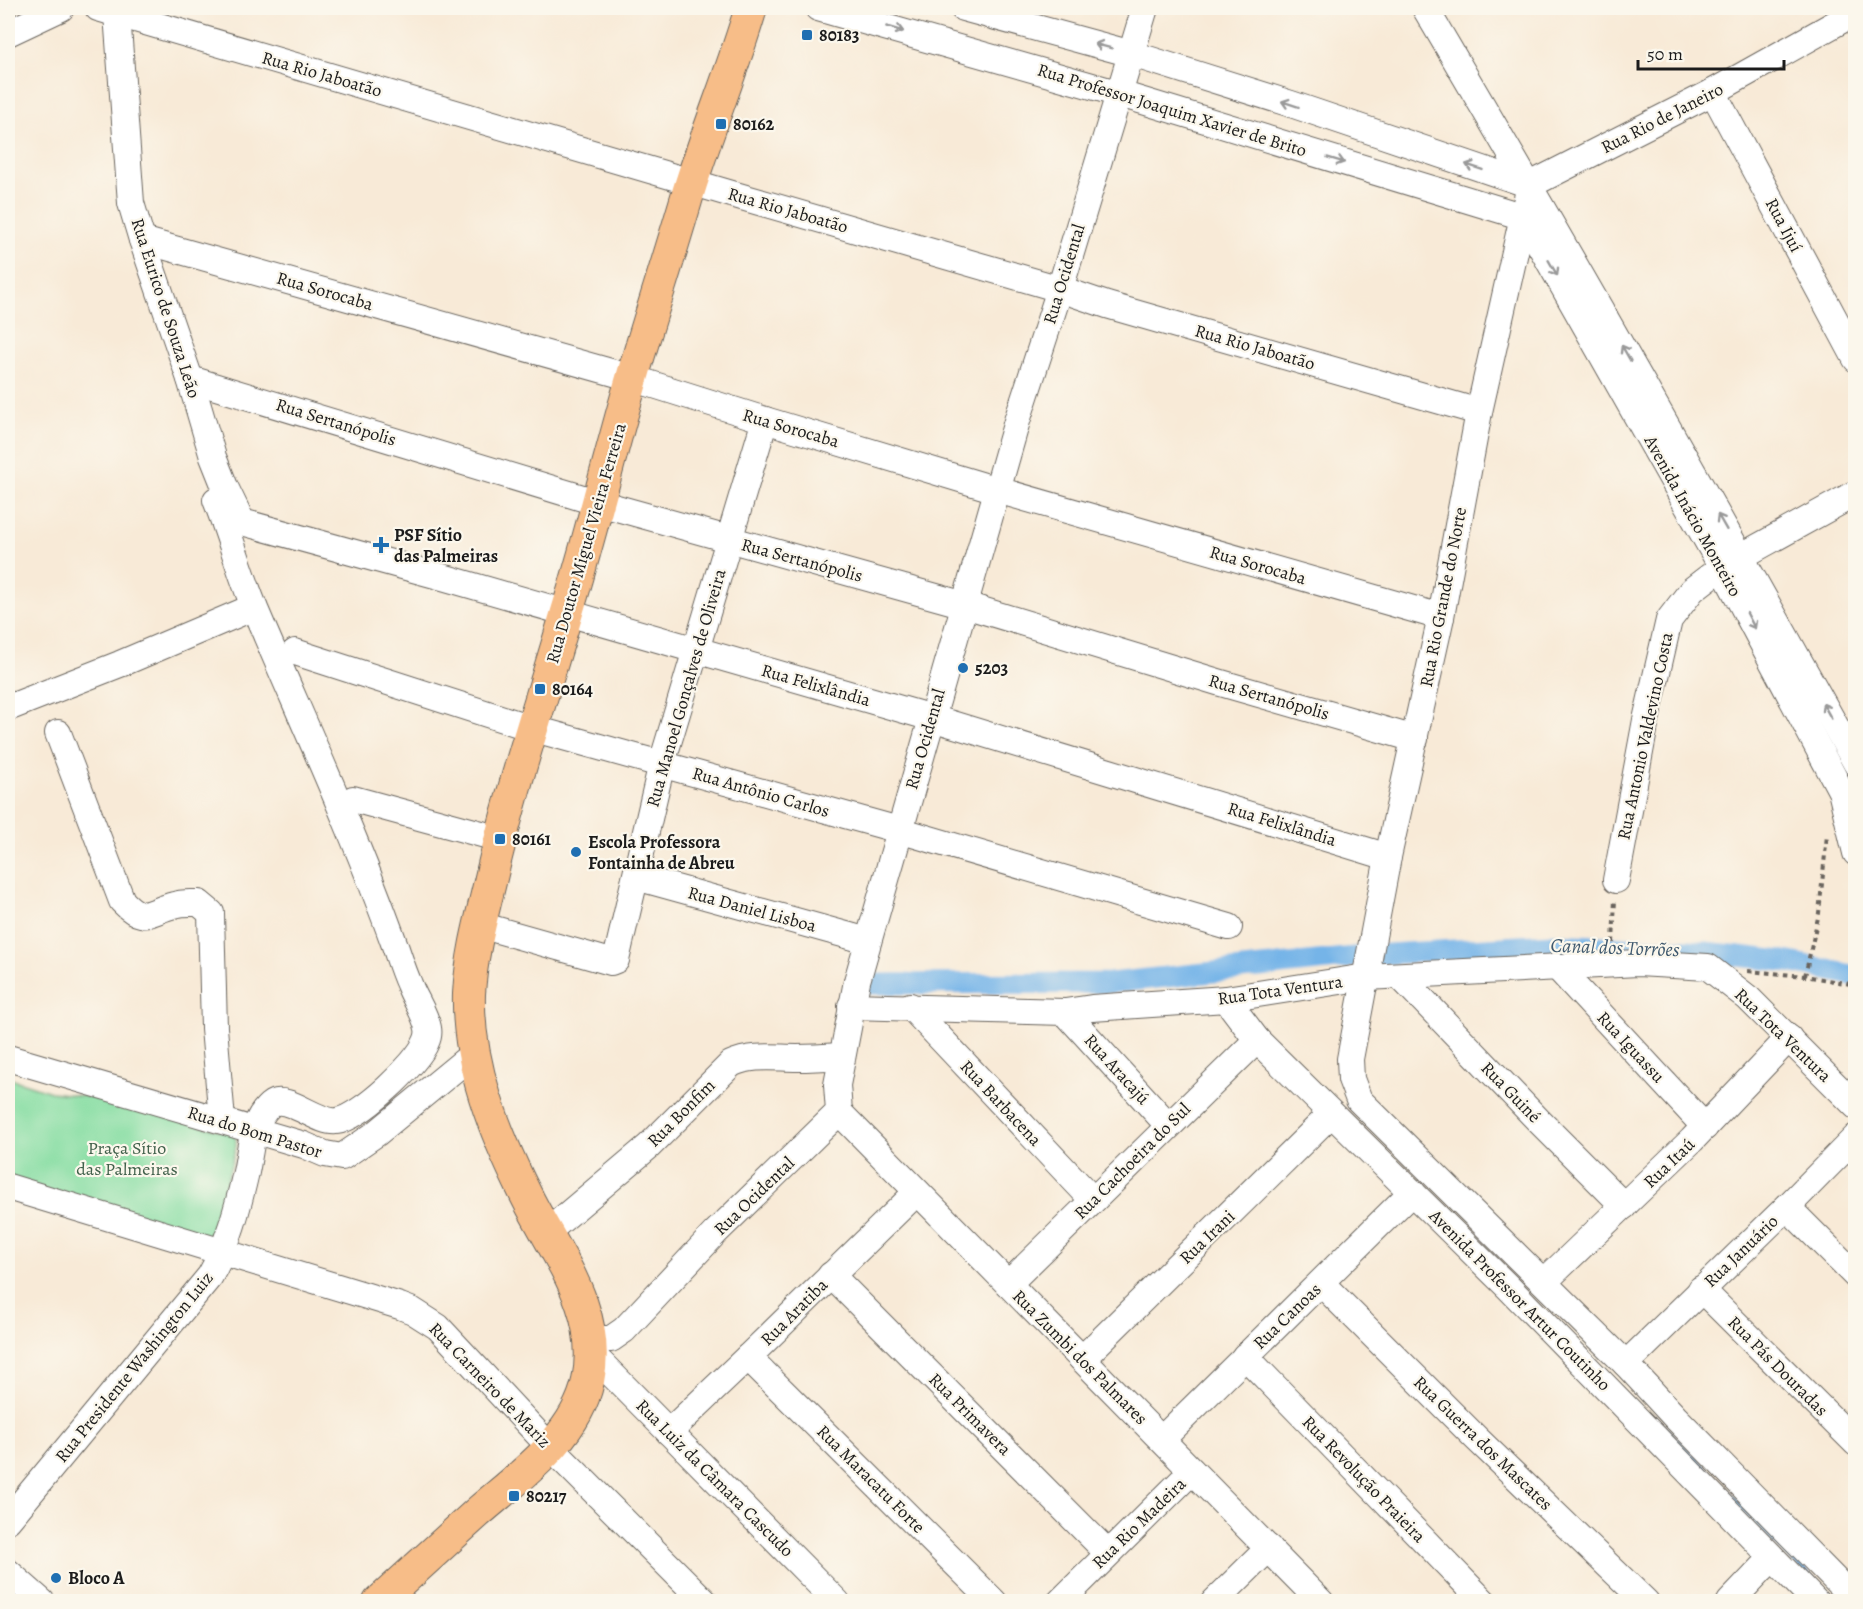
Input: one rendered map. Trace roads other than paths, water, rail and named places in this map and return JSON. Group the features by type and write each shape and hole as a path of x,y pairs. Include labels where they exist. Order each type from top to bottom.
{"main road":[{"name":"Rua Doutor Miguel Vieira Ferreira","path":"379,1602 550,1447 574,1417 587,1386 591,1346 584,1310 571,1275 525,1194 495,1127 473,1054 469,992 471,964 500,839 599,503 632,378 692,182 751,8"}],"street":[{"path":"8,33 61,8"},
{"name":"Rua Professor Joaquim Xavier de Brito","path":"818,8 1120,94 1524,217"},
{"path":"963,8 1132,54 1291,104 1530,186 1524,217"},
{"name":"Rua Ocidental","path":"591,1346 611,1339 624,1330 715,1233 839,1112 837,1085 841,1056 868,941 1017,421 1060,289 1145,8"},
{"name":"Avenida Inácio Monteiro","path":"1425,8 1530,186 1732,562 1841,791 1856,853"},
{"name":"Rua Rio Jaboatão","path":"108,11 1479,412"},
{"name":"Rua Eurico de Souza Leão","path":"108,11 131,203 190,378 213,457 242,522"},
{"name":"Rua Rio de Janeiro","path":"1530,186 1713,92 1856,12"},
{"name":"Rua Ijuí","path":"1713,92 1856,359"},
{"name":"Avenida Inácio Monteiro","path":"1524,217 1856,763"},
{"name":"Rua Rio Grande do Norte","path":"1365,977 1388,857 1441,617 1479,412 1524,217"},
{"name":"Rua Sorocaba","path":"142,240 632,378 997,490 1441,617"},
{"name":"Rua Sertanópolis","path":"190,378 599,503 965,605 1415,739"},
{"name":"Rua Manoel Gonçalves de Oliveira","path":"480,925 610,962 616,960 620,951 662,764 765,420"},
{"path":"201,463 254,607 339,803 408,983 427,1026 428,1035 426,1044 412,1063 358,1113 336,1121 325,1120 284,1101 276,1102 270,1106 253,1131"},
{"name":"Rua Antonio Valdevino Costa","path":"1616,880 1646,720 1669,620 1692,590 1732,562 1856,493"},
{"name":"Rua Felixlândia","path":"242,522 446,578 932,718 1388,857"},
{"path":"8,708 120,664 254,607"},
{"name":"Rua Antônio Carlos","path":"295,652 531,728 899,830 1229,927"},
{"path":"58,733 122,901 133,912 146,915 176,904 199,903 211,913 214,1028 222,1120"},
{"path":"352,799 500,839"},
{"name":"Rua Daniel Lisboa","path":"636,877 868,941"},
{"name":"Rua Tota Ventura","path":"851,1006 1065,1012 1092,1008 1226,999 1365,977 1638,963 1708,967 1748,998 1856,1106"},
{"name":"Rua Iguassu","path":"1557,966 1705,1127"},
{"name":"Rua Guiné","path":"1400,976 1624,1206"},
{"name":"Avenida Professor Artur Coutinho","path":"1365,977 1350,1059 1351,1079 1359,1100 1626,1364 1856,1601"},
{"name":"Avenida Professor Artur Coutinho","path":"1226,999 1257,1040 1563,1342 1816,1602"},
{"name":"Rua Barbacena","path":"910,1006 1093,1200"},
{"name":"Rua Aracajú","path":"1065,1012 1168,1125"},
{"name":"Rua Itaú","path":"1544,1282 1705,1127 1789,1038"},
{"name":"Rua Cachoeira do Sul","path":"1008,1284 1257,1040"},
{"name":"Rua do Bom Pastor","path":"8,1058 222,1120 304,1145 325,1154 342,1157 377,1133 473,1054"},
{"name":"Rua Bonfim","path":"546,1233 649,1146 731,1064 755,1057 841,1056"},
{"name":"Rua Zumbi dos Palmares","path":"839,1112 1321,1602"},
{"name":"Rua Irani","path":"1082,1359 1330,1114"},
{"name":"Rua Presidente Washington Luiz","path":"8,1520 210,1276 223,1252 246,1172 253,1131"},
{"name":"Rua Januário","path":"1626,1364 1856,1137"},
{"name":"Rua Carneiro de Mariz","path":"8,1187 400,1306 423,1317 452,1342 550,1447 705,1602"},
{"name":"Rua Aratiba","path":"669,1432 917,1192"},
{"name":"Rua Canoas","path":"1161,1439 1412,1192"},
{"path":"1786,1207 1856,1276"},
{"name":"Rua Primavera","path":"831,1275 1108,1553"},
{"name":"Rua Guerra dos Mascates","path":"1321,1283 1646,1602"},
{"name":"Rua Pás Douradas","path":"1701,1289 1856,1443"},
{"name":"Rua Luiz da Câmara Cascudo","path":"591,1346 669,1432 837,1602"},
{"name":"Rua Revolução Praieira","path":"1245,1356 1484,1602"},
{"name":"Rua Maracatu Forte","path":"748,1358 994,1602"},
{"name":"Rua Rio Madeira","path":"1060,1602 1192,1471"},
{"path":"1214,1602 1269,1548"},
{"path":"1730,1602 1772,1558"},
{"path":"8,1572 42,1602"}],"waterway":[{"name":"Canal dos Torrões","path":"1373,955 1552,944 1688,950 1790,962 1856,976"},
{"path":"866,984 1110,983 1355,957"},
{"path":"1655,1419 1835,1602"}],"place":[{"name":"80183","path":"807,35"},
{"name":"80162","path":"721,124"},
{"name":"PSF Sítio das Palmeiras","path":"381,545"},
{"name":"5203","path":"963,668"},
{"name":"80164","path":"540,689"},
{"name":"80161","path":"500,839"},
{"name":"Escola Professora Fontainha de Abreu","path":"576,852"},
{"name":"80217","path":"514,1496"},
{"name":"Bloco A","path":"56,1578"}],"park label":[{"name":"Praça Sítio das Palmeiras","path":"127,1158"}]}
